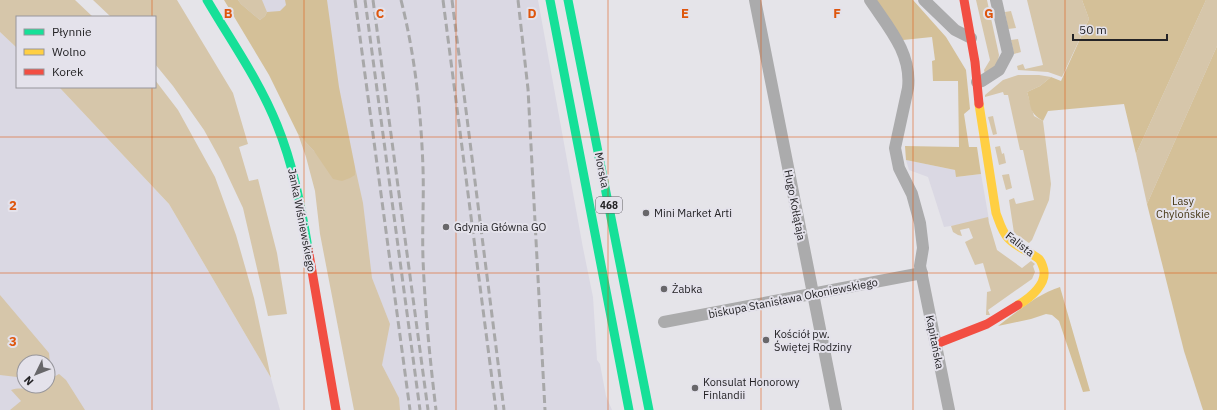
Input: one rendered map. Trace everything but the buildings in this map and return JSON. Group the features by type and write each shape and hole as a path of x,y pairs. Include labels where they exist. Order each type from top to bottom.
{"main road":[{"name":"Janka Wiśniewskiego","path":"207,0 266,101 289,158 300,196 336,410"},
{"name":"Morska","path":"550,0 629,410"},
{"name":"Morska","path":"568,0 649,410"},
{"name":"Falista","path":"936,344 987,324 1019,305 1036,292 1044,277 1044,270 1040,260 1008,238 998,221 986,159 971,38 964,0"}],"street":[{"name":"Hugo Kołłątaja","path":"755,0 836,410"},
{"name":"Kapitańska","path":"870,0 896,37 908,68 908,88 895,148 899,168 912,194 920,223 922,243 920,266 948,410"},
{"path":"924,0 955,30 971,38"},
{"path":"977,82 982,81 999,70 1008,53 996,0"},
{"name":"biskupa Stanisława Okoniewskiego","path":"664,322 922,273"}],"shaded area":[{"path":"0,0 75,0 92,16 16,16 16,47 0,32"},
{"path":"93,0 177,0 233,93 248,144 239,147 249,181 258,179 277,253 287,314 268,316 243,208 220,159 204,130 173,86 156,65 156,16 110,16"},
{"path":"231,0 538,0 593,297 597,360 600,364 606,396 612,410 370,410 318,164 238,17"},
{"path":"238,0 262,0 267,12 265,16 260,20"},
{"path":"976,0 987,0 999,55 997,66 985,74 984,70 990,60"},
{"path":"1027,0 1082,0 1089,19 1062,77 1048,72 1018,70 1017,66 1023,64 1025,69 1043,65"},
{"path":"1206,0 1217,0 1217,46 1147,204 1136,154"},
{"path":"1011,11 1016,28 1008,29 1005,12"},
{"path":"0,32 16,47 16,88 60,88 169,204 271,378 280,410 0,410"},
{"path":"1018,39 1021,52 1014,54 1011,40"},
{"path":"1018,75 1039,75 1051,77 1040,86 1027,92 1034,116 1043,121 1051,184 1049,200 1032,240 1029,243 1014,233 1009,200 1014,198 1016,204 1034,200 1023,150 1020,150 1008,95 1004,95 1003,92 985,97 985,95 1003,80"},
{"path":"156,81 178,110 215,177 236,235 254,298 271,378 169,204 60,88 156,88"},
{"path":"993,116 997,134 993,135 988,117"},
{"path":"298,134 314,151 355,175 355,167 363,203 372,278 390,324 382,365 399,398 400,410 354,410 320,234 315,191"},
{"path":"1000,146 1002,154 1004,153 1006,163 999,165 995,147"},
{"path":"906,160 955,170 957,177 981,174 989,220 944,227 928,177 909,170"},
{"path":"1009,174 1012,188 1006,190 1002,175"},
{"path":"988,217 997,250 1022,268 1031,261 1035,264 1033,266 1035,272 1032,279 988,310 990,315 986,315 987,292 991,291 983,263 975,265 965,242 973,238 969,228 960,230 962,236 953,232 951,226"},
{"path":"0,295 49,354 16,354 16,377 0,375"},
{"path":"59,374 66,380 85,410 10,410 21,401 11,390 16,389 16,394 56,394 56,376"}],"green space":[{"path":"224,0 238,0 260,20 267,12 280,11 286,5 285,0 327,0 339,87 355,167 355,175 342,181 333,179 314,151 298,134 269,75"},
{"path":"876,0 913,0 946,37 966,70 970,109 964,114 969,147 977,147 981,174 956,177 955,170 906,160 905,146 959,147 958,81 933,81 932,61 935,60 932,37 903,40"},
{"path":"1082,0 1206,0 1136,154 1124,104 1048,111 1043,121 1035,115 1031,109 1027,92 1040,86 1051,77 1061,81 1089,19"},
{"name":"Lasy Chylońskie","path":"1217,46 1217,410 1203,410 1184,351 1147,204"},
{"path":"1060,287 1090,391 1083,392 1059,321 1052,315 1046,314 1031,319 998,326 1035,299"}],"railway":[{"path":"355,0 410,410"},
{"path":"365,0 420,410"},
{"path":"373,0 428,410"},
{"path":"401,0 414,63 421,126 424,278 436,410"},
{"path":"443,0 496,410"},
{"path":"452,0 504,410"},
{"path":"518,0 528,89 545,410"}],"traffic: fast":[{"path":"207,0 262,92 277,125 288,155 296,185 308,248"},
{"path":"550,0 629,410"},
{"path":"568,0 649,410"}],"traffic: slow":[{"path":"979,104 996,213 1004,233 1008,238 1039,259 1043,267 1044,273 1041,284 1033,294 1018,305"}],"traffic: jam":[{"path":"964,0 975,62 979,104"},
{"path":"308,248 336,410"},
{"path":"936,344 987,324 1018,305"}],"place":[{"name":"Mini Market Arti","path":"646,213"},
{"name":"Gdynia Główna GO","path":"446,227"},
{"name":"Żabka","path":"664,289"},
{"name":"Kościół pw. Świętej Rodziny","path":"766,340"},
{"name":"Konsulat Honorowy Finlandii","path":"695,388"}]}
